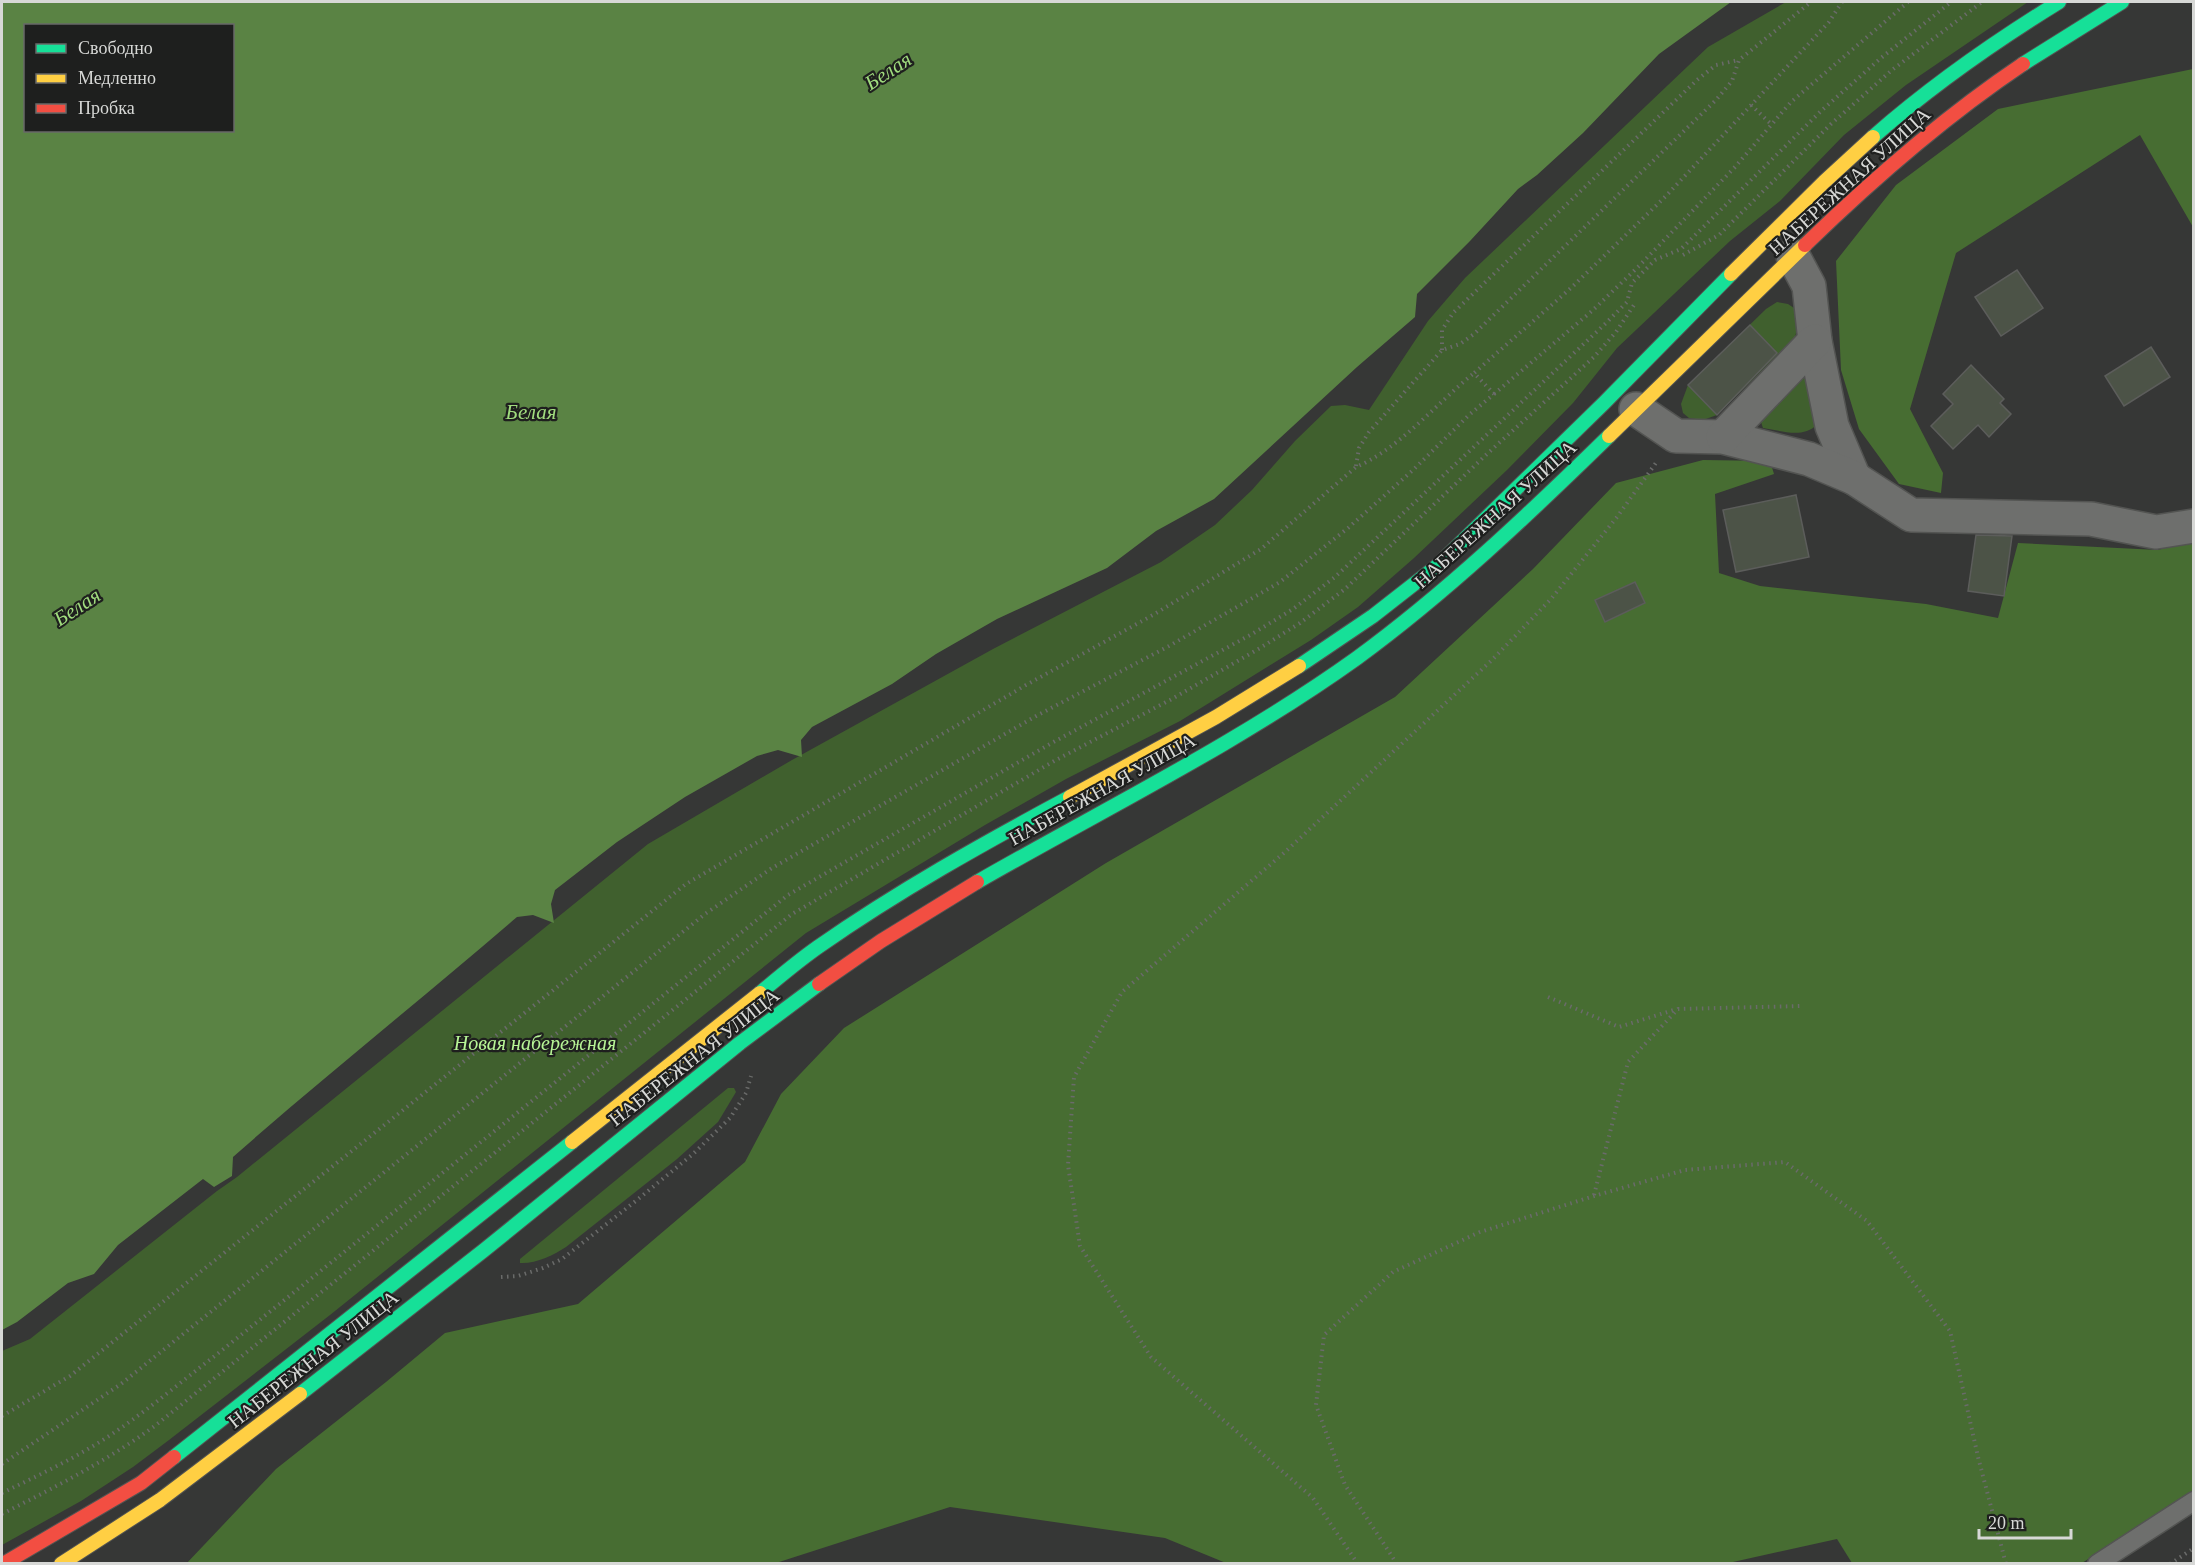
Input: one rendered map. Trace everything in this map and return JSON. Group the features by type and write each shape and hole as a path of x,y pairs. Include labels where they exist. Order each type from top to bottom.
{"street":[{"name":"НАБЕРЕЖНАЯ УЛИЦА","path":"3,1563 141,1483 351,1320 816,948 874,909 993,839 1188,734 1280,680 1370,620 1427,574 1604,403 1746,259 1858,150 1918,99 1985,49 2059,2"},
{"name":"НАБЕРЕЖНАЯ УЛИЦА","path":"62,1563 104,1539 197,1475 388,1326 693,1080 843,966 892,933 1000,868 1203,756 1307,692 1382,639 1442,591 1636,409 1881,173 1948,117 2010,71 2122,2"},
{"path":"1793,256 1809,286 1815,341 1832,426 1854,478"},
{"path":"1723,437 1815,341"},
{"path":"1636,409 1676,436 1723,437 1809,459 1854,478 1911,514 2091,519 2156,532 2193,526"}],"lane":[{"path":"2097,1563 2193,1501"}],"path":[{"path":"1442,350 1442,330 1454,313 1697,80 1716,65 1739,60 1811,2"},
{"path":"2,1416 70,1376 686,884 1026,686 1153,615 1261,549 1356,467 1374,459 1390,447 1589,271 1666,196 1829,22 1842,2"},
{"path":"2,1464 121,1384 705,914 772,868 1038,715 1169,646 1280,582 1356,521 1494,394 1592,311 1735,167 1791,102 1908,2"},
{"path":"2,1493 67,1461 113,1434 216,1355 788,895 1050,744 1252,634 1335,577 1605,324 1627,302 1632,283 1655,260 1681,249 1821,111 1881,58 1951,2"},
{"path":"1356,467 1359,448 1369,432 1442,350 1460,344 1474,334 1622,193 1716,100 1732,81 1739,60"},
{"path":"1751,105 1771,124"},
{"path":"1639,266 1644,271"},
{"path":"1474,373 1494,394"},
{"path":"1358,1563 1313,1498 1151,1358 1080,1246 1068,1165 1074,1077 1122,992 1285,852 1492,660 1551,600 1617,518 1676,436"},
{"path":"1548,997 1619,1027 1678,1009 1802,1006"},
{"path":"1594,1196 1628,1062 1678,1009"},
{"path":"491,1278 518,1276 562,1259 715,1134 730,1118 746,1093 751,1075"},
{"path":"1397,1563 1345,1485 1316,1405 1324,1335 1393,1272 1480,1232 1685,1170 1785,1162 1867,1221 1950,1331 1978,1457 2006,1563"},
{"path":"2170,1563 2193,1548"}],"green space":[{"name":"Новая набережная","path":"1786,2 2028,2 1906,85 1844,135 1780,201 1730,241 1617,348 1573,403 1507,470 1414,558 1358,607 1311,640 1180,721 1066,779 806,933 330,1315 169,1440 81,1501 2,1545 2,1351 30,1339 237,1177 648,844 792,760 993,649 1161,562 1215,525 1252,490 1295,441 1331,406 1345,405 1369,410 1428,321 1465,278 1708,47"},
{"path":"1777,302 1788,304 1797,310 1798,325 1795,337 1717,415 1703,420 1689,418 1683,413 1681,404 1688,385 1766,309"},
{"path":"1798,377 1810,380 1818,424 1812,429 1799,433 1763,428 1759,416"},
{"path":"728,1088 734,1088 736,1092 718,1122 677,1159 566,1247 544,1258 520,1263 520,1259"}],"shaded area":[{"path":"2193,69 2193,227 2140,135 1956,253 1910,409 1943,473 1941,493 1899,484 1859,429 1841,370 1836,261 1896,185 1998,109"},
{"path":"1703,460 1770,461 1774,474 1715,494 1719,573 1760,586 1926,604 1998,618 2018,543 2158,550 2193,540 2193,1492 2082,1563 1852,1563 1837,1539 1724,1564 1226,1563 1165,1538 950,1507 776,1563 186,1564 276,1469 445,1333 578,1304 745,1162 781,1094 844,1028 1106,863 1395,697 1533,569 1616,483"}],"water":[{"name":"Белая","path":"2,2 1731,2 1659,54 1583,133 1518,189 1417,294 1415,317 1357,367 1214,499 1156,531 1107,568 997,619 936,654 892,684 812,727 801,740 802,757 778,750 757,756 685,797 617,842 555,890 551,904 554,923 533,915 517,917 233,1157 232,1176 214,1187 203,1179 118,1245 94,1274 68,1283 17,1322 2,1330"}],"building":[{"path":"2017,270 2043,308 2001,336 1975,297"},
{"path":"1750,325 1777,353 1717,415 1688,385"},
{"path":"2151,347 2170,377 2124,406 2105,376"},
{"path":"1971,365 2004,399 2000,403 2011,414 1989,437 1978,425 1953,449 1931,426 1953,404 1943,394"},
{"path":"1796,495 1809,557 1736,572 1723,510"},
{"path":"1976,535 2012,536 2004,596 1968,591"},
{"path":"1635,582 1645,603 1605,622 1595,600"}],"traffic: fast":[{"path":"1873,137 1963,65 2059,2"},
{"path":"2023,64 2122,2"},
{"path":"1299,666 1373,616 1437,566 1604,403 1731,274"},
{"path":"977,882 1218,747 1357,658 1455,579 1518,523 1609,436"},
{"path":"760,993 811,952 879,906 1070,797"},
{"path":"300,1394 483,1251 740,1043 819,984"},
{"path":"174,1457 572,1142"}],"traffic: slow":[{"path":"1731,274 1873,137"},
{"path":"1609,436 1805,245"},
{"path":"1070,797 1216,717 1299,666"},
{"path":"572,1142 760,993"},
{"path":"61,1564 160,1500 300,1394"}],"traffic: jam":[{"path":"1805,245 1910,150 1965,105 2023,64"},
{"path":"819,984 881,941 977,882"},
{"path":"3,1564 141,1483 174,1457"}]}
